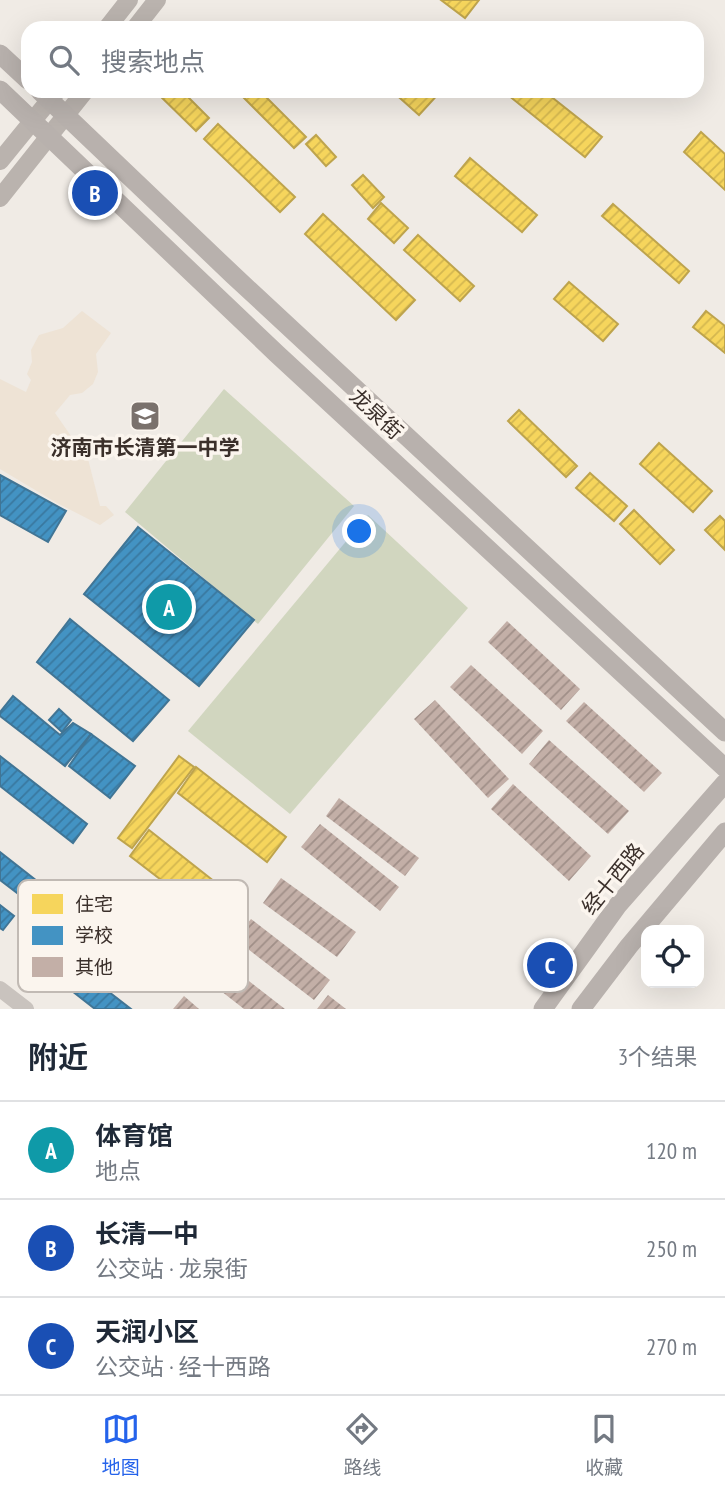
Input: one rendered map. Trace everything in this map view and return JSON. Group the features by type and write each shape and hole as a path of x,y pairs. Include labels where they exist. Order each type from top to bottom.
{"main road":[{"path":"112,21 129,0"},
{"path":"140,21 157,0"},
{"path":"0,54 21,74"},
{"name":"龙泉街","path":"0,90 278,354 725,768"},
{"path":"0,161 33,121 47,98"},
{"name":"龙泉街","path":"52,98 65,115 243,285 725,732"},
{"path":"0,198 79,98"},
{"name":"经十西路","path":"543,1009 618,905 725,783"},
{"path":"581,1009 629,946 725,832"}],"street":[{"path":"0,989 26,1009"}],"green space":[{"path":"224,389 354,506 258,624 125,512"},
{"path":"368,515 468,608 290,814 188,731"}],"shaded area":[{"path":"82,311 111,333 96,354 98,372 93,384 82,393 70,395 55,413 71,436 82,438 88,445 87,455 100,506 106,506 114,515 100,525 0,469 0,379 26,392 31,380 27,374 32,362 31,350 39,335 63,328"}],"building: 住宅":[{"path":"441,0 479,0 465,18"},
{"path":"162,98 189,98 209,118 196,131"},
{"path":"244,98 267,98 306,137 294,148"},
{"path":"400,98 435,98 419,115"},
{"path":"512,98 553,98 602,137 585,157"},
{"path":"218,124 295,197 280,212 204,139"},
{"path":"701,132 725,154 725,190 684,152"},
{"path":"316,135 336,157 326,166 306,144"},
{"path":"470,158 537,215 522,232 455,176"},
{"path":"363,175 384,197 373,208 352,185"},
{"path":"381,203 408,228 394,243 368,219"},
{"path":"613,204 689,271 679,283 602,216"},
{"path":"323,214 415,300 396,320 305,234"},
{"path":"418,235 474,286 460,301 404,250"},
{"path":"569,282 618,324 603,341 554,299"},
{"path":"706,311 725,326 725,353 693,327"},
{"path":"519,410 577,466 566,477 508,421"},
{"path":"659,443 712,491 693,512 640,464"},
{"path":"590,473 627,506 614,521 576,488"},
{"path":"634,510 674,550 660,564 620,524"},
{"path":"720,516 725,521 725,550 705,530"},
{"path":"179,756 194,767 132,848 118,838"},
{"path":"196,767 286,837 267,862 178,793"},
{"path":"149,830 212,880 161,880 130,856"}],"building: 学校":[{"path":"0,475 66,511 48,542 0,515"},
{"path":"138,527 254,620 199,686 84,594"},
{"path":"70,619 169,700 133,741 37,662"},
{"path":"13,696 60,735 73,723 91,734 65,766 0,716 0,712"},
{"path":"59,709 71,720 62,732 49,720"},
{"path":"91,734 135,766 110,798 69,766"},
{"path":"0,756 87,824 73,843 0,786"},
{"path":"0,852 36,880 18,880 18,894 0,880"},
{"path":"0,905 14,916 3,930 0,928"},
{"path":"73,992 109,992 131,1009 95,1009"}],"building: 其他":[{"path":"507,621 580,689 561,710 488,642"},
{"path":"471,665 543,731 522,754 450,687"},
{"path":"435,700 509,779 488,798 414,719"},
{"path":"584,702 662,773 644,792 566,721"},
{"path":"549,740 629,811 608,834 529,764"},
{"path":"513,784 591,856 569,881 491,809"},
{"path":"339,798 419,858 405,876 326,816"},
{"path":"320,824 399,887 380,911 301,847"},
{"path":"281,878 356,932 337,957 263,903"},
{"path":"251,919 330,980 314,1000 248,949 248,923"},
{"path":"248,980 285,1009 244,1009 222,992 248,992"},
{"path":"328,995 346,1009 317,1009"},
{"path":"184,996 199,1009 173,1009"}],"place":[{"name":"长清一中","path":"95,193"},
{"name":"济南市长清第一中学","path":"145,416"},
{"name":"体育馆","path":"169,607"},
{"name":"天润小区","path":"550,965"}]}
